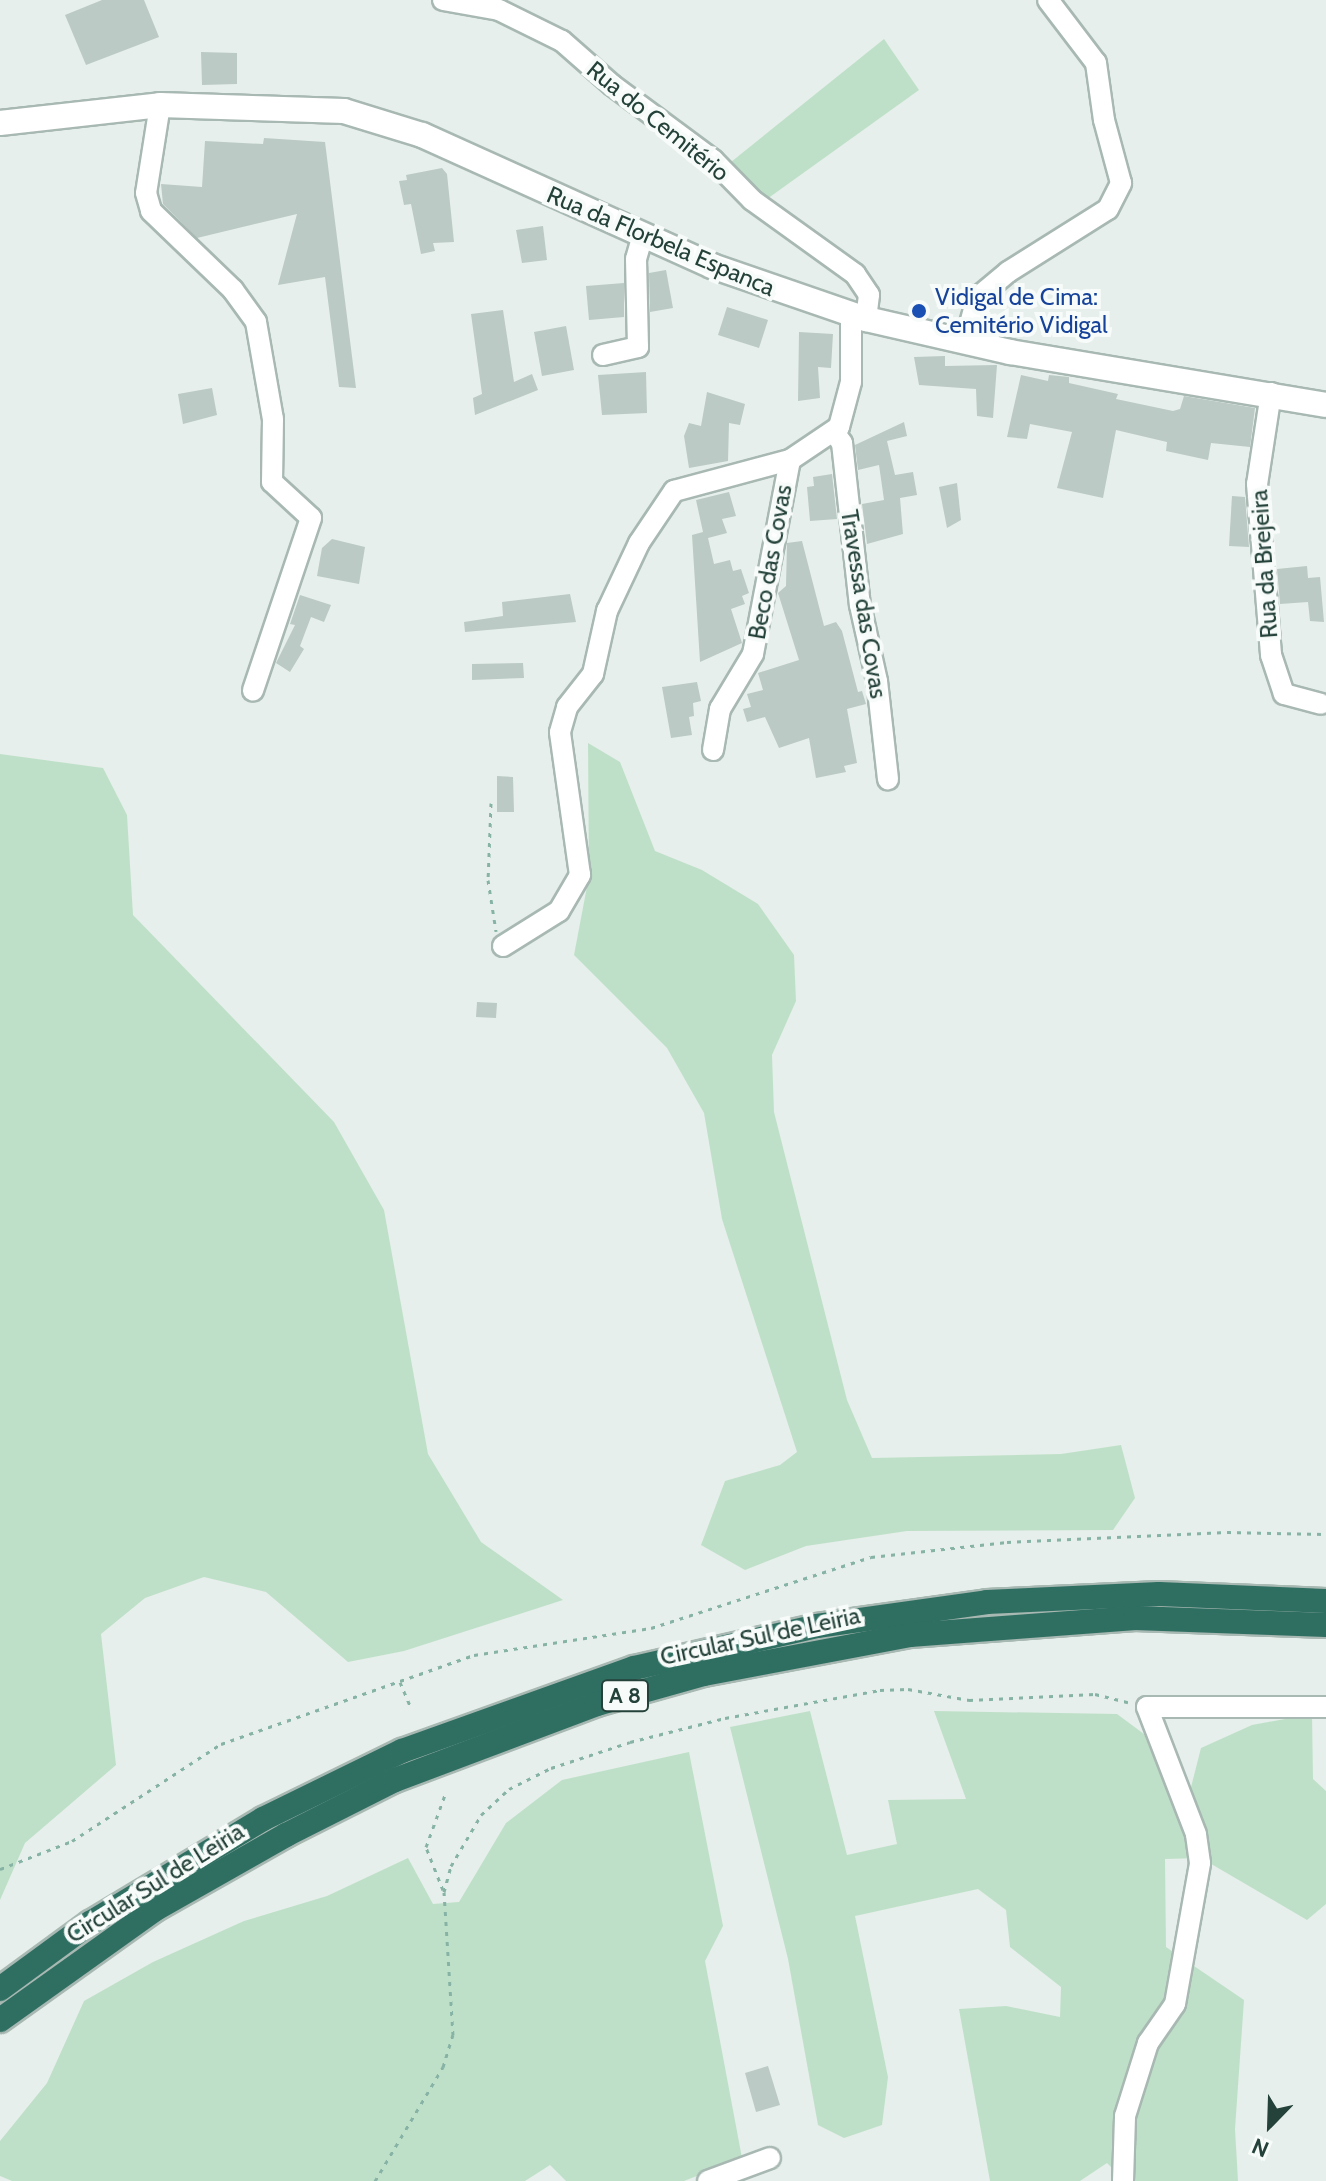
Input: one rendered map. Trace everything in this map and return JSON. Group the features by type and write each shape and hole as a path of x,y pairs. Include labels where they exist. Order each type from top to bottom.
{"highway":[{"name":"Circular Sul de Leiria","path":"0,1989 90,1923 263,1819 402,1751 634,1668 817,1626 987,1602 1159,1594 1326,1601"},
{"name":"Circular Sul de Leiria","path":"0,2020 154,1910 286,1835 395,1780 597,1704 704,1674 910,1635 1135,1618 1326,1625"}],"street":[{"name":"Rua do Cemitério","path":"443,0 499,10 562,41 612,85 713,160 752,200 855,274 869,295 858,317 849,397 834,432"},
{"path":"965,342 977,298 1108,209 1121,183 1104,120 1096,63 1048,0"},
{"name":"Rua da Florbela Espanca","path":"0,123 160,105 294,106 385,121 643,235 858,317 965,342 1326,405"},
{"path":"160,105 146,193 151,211 225,282 256,322 273,419 272,482 311,518 253,690"},
{"path":"603,355 638,347 636,259 643,235"},
{"name":"Rua da Brejeira","path":"1271,393 1257,484 1271,655 1284,694 1321,704"},
{"path":"503,946 559,911 577,883 580,867 560,732 567,707 593,674 607,611 639,543 674,491 790,460 834,432"},
{"name":"Travessa das Covas","path":"834,432 842,443 860,605 877,681 888,779"},
{"name":"Beco das Covas","path":"713,750 720,709 753,654 790,460"},
{"path":"1123,2181 1125,2116 1148,2043 1175,2004 1200,1863 1196,1834 1171,1782 1147,1707 1326,1707"},
{"path":"708,2181 770,2158"}],"path":[{"path":"491,803 488,880 503,946"},
{"path":"400,1682 410,1706"},
{"path":"444,1892 451,1866 481,1815 509,1789 551,1768 630,1742 725,1718 880,1690 908,1689 969,1700 1095,1694 1147,1707"},
{"path":"375,2181 443,2067 453,2035 444,1892 426,1847 446,1792"}],"green space":[{"path":"884,39 919,90 767,199 731,162"},
{"path":"588,743 620,762 655,851 702,870 758,904 794,955 796,1001 772,1055 774,1112 847,1400 872,1458 1061,1454 1121,1445 1135,1498 1113,1530 907,1531 806,1546 745,1570 701,1545 725,1481 780,1465 797,1452 722,1219 704,1113 667,1048 574,955 589,876"},
{"path":"0,754 103,768 127,815 133,915 334,1122 384,1210 428,1454 481,1542 563,1600 404,1651 348,1662 266,1592 204,1577 145,1598 101,1634 116,1765 25,1843 0,1900"},
{"path":"810,1711 847,1855 897,1844 888,1800 966,1799 934,1711 1117,1714 1144,1734 1166,1788 1189,1795 1201,1748 1252,1725 1312,1714 1313,1779 1326,1791 1326,1904 1307,1920 1201,1858 1165,1859 1166,1947 1244,2000 1235,2129 1238,2181 1125,2181 1107,2163 1080,2181 990,2181 959,2009 1006,2006 1060,2017 1061,1987 1010,1947 1006,1910 978,1889 855,1916 888,2077 882,2125 844,2138 818,2125 788,1959 730,1727"},
{"path":"689,1752 723,1926 705,1961 742,2158 684,2181 566,2181 550,2165 525,2181 12,2181 0,2176 0,2141 47,2083 84,2001 153,1962 244,1921 327,1896 408,1858 433,1904 459,1902 506,1823 562,1780"}],"building":[{"path":"102,0 144,0 159,37 86,65 65,15"},
{"path":"201,52 237,53 237,84 202,85"},
{"path":"264,138 325,142 356,388 339,387 325,277 278,285 297,214 197,238 163,204 161,184 202,187 205,141 263,144"},
{"path":"442,168 447,174 454,242 433,243 435,251 421,254 411,204 404,205 399,181 407,180 406,175"},
{"path":"543,226 547,260 522,263 516,230"},
{"path":"666,270 673,308 650,312 649,273"},
{"path":"624,283 624,317 589,320 586,286"},
{"path":"727,307 768,320 759,348 718,335"},
{"path":"503,310 514,382 532,374 538,390 475,415 473,398 482,394 471,314"},
{"path":"566,326 574,370 542,376 534,332"},
{"path":"799,332 833,334 831,368 818,367 820,398 798,401"},
{"path":"945,356 945,366 997,365 993,418 977,416 976,389 919,385 914,357"},
{"path":"646,372 647,413 602,415 598,375"},
{"path":"1021,375 1048,381 1049,375 1069,377 1069,383 1118,394 1116,399 1173,411 1180,409 1184,396 1255,408 1250,447 1211,443 1208,460 1166,451 1167,442 1116,430 1103,498 1057,488 1072,432 1030,424 1027,439 1007,437"},
{"path":"212,388 217,415 183,424 178,394"},
{"path":"707,392 745,404 740,425 729,423 728,461 689,468 684,436 689,423 701,426"},
{"path":"904,422 907,436 887,441 895,475 913,472 917,495 900,498 903,534 867,544 862,504 884,500 879,465 858,470 855,445"},
{"path":"832,474 837,519 810,521 807,487 814,486 813,477"},
{"path":"957,483 961,520 947,528 939,487"},
{"path":"729,492 736,516 722,519 727,533 708,538 714,564 730,560 733,571 741,569 749,593 742,596 745,604 731,609 742,643 700,662 692,535 703,532 696,500"},
{"path":"1232,496 1245,497 1249,547 1229,546"},
{"path":"332,539 365,547 359,584 317,576 322,548"},
{"path":"802,541 824,626 836,622 842,631 858,692 862,691 866,704 847,709 857,763 844,766 846,772 816,778 809,738 779,748 765,717 747,722 743,709 751,707 747,694 763,690 758,673 799,660 778,593 786,586 787,543"},
{"path":"1307,566 1308,578 1320,577 1324,622 1310,621 1308,602 1280,604 1277,569"},
{"path":"570,594 576,622 465,632 464,622 503,616 502,602"},
{"path":"300,595 331,605 324,622 311,617 300,646 304,649 290,672 276,663 295,625 290,624"},
{"path":"523,663 524,678 472,680 472,664"},
{"path":"697,682 701,701 693,703 694,716 689,717 692,735 671,738 662,687"},
{"path":"497,776 513,777 514,812 497,812"},
{"path":"477,1002 497,1003 496,1018 476,1017"},
{"path":"768,2066 780,2105 756,2112 745,2073"}],"place":[{"name":"Vidigal de Cima: Cemitério Vidigal","path":"919,311"}]}
